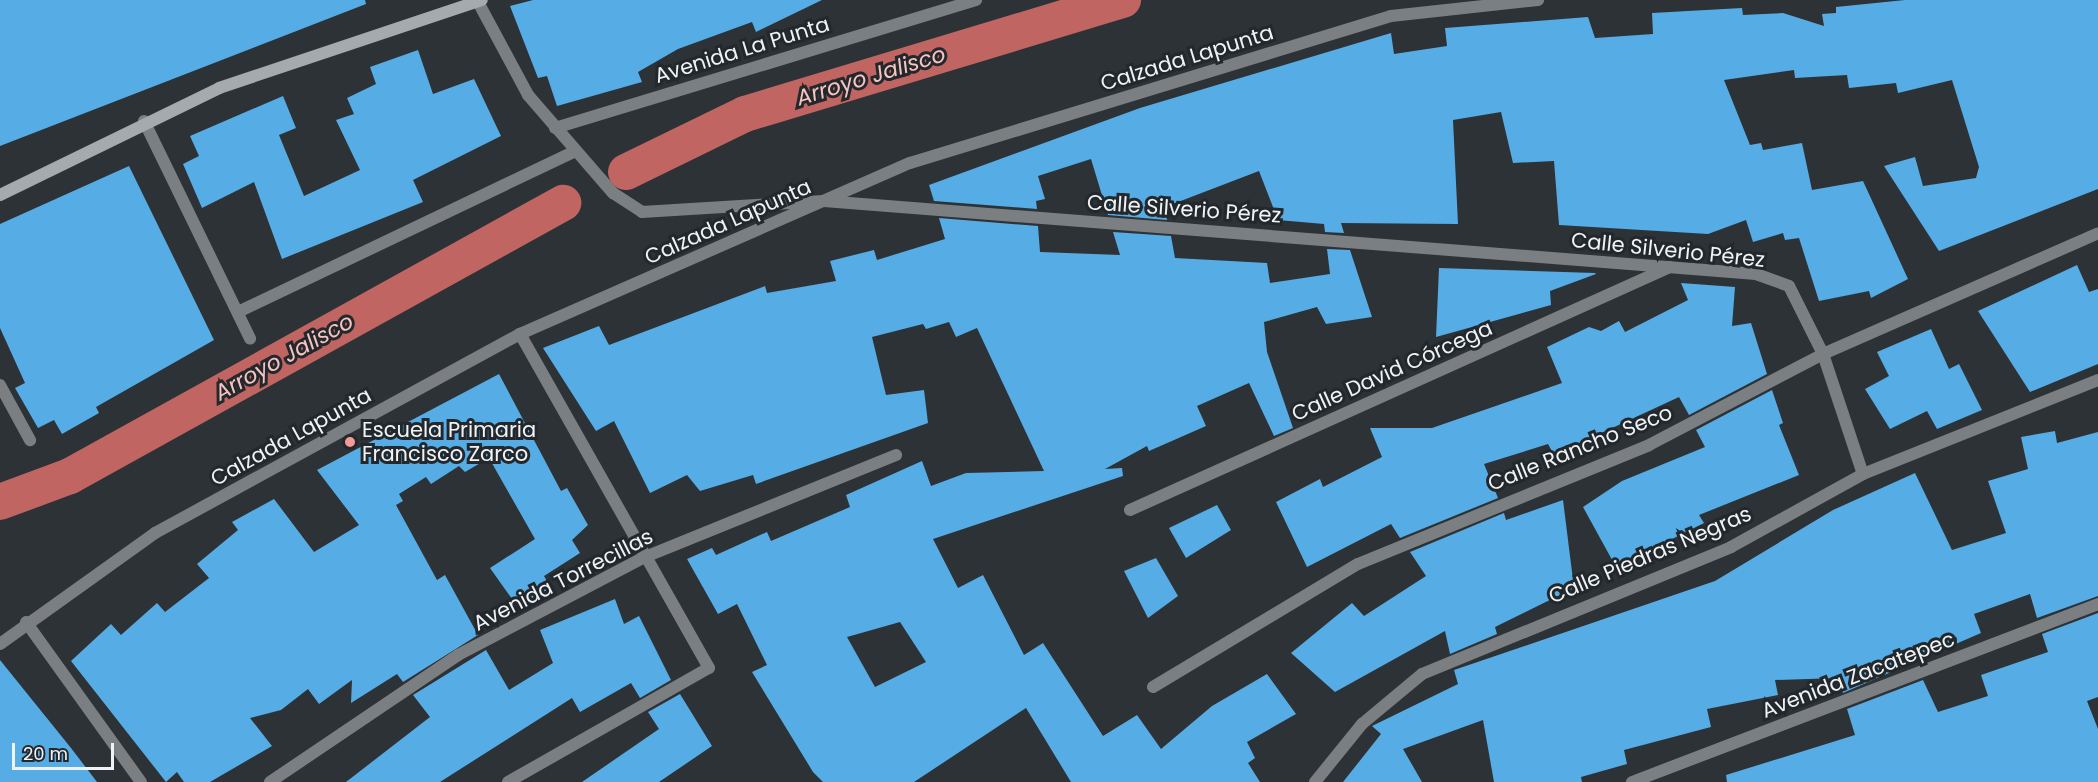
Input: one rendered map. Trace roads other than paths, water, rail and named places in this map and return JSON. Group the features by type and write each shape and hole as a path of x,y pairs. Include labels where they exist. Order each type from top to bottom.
{"main road":[{"path":"0,195 144,121 219,88 480,1"}],"street":[{"name":"Avenida La Punta","path":"555,128 976,0"},
{"name":"Calzada Lapunta","path":"0,644 26,622 155,533 520,334 910,163 1391,16 1538,0"},
{"name":"Calle Silverio Pérez","path":"480,1 528,95 613,193 642,212 824,201 1755,274 1789,286 1823,354 1863,474"},
{"path":"144,121 250,338"},
{"path":"238,312 576,151"},
{"name":"Calle Rancho Seco","path":"1153,687 1358,564 1649,445 1823,354 2098,233"},
{"name":"Calle David Córcega","path":"1130,510 1671,267"},
{"path":"508,782 709,668 520,334"},
{"name":"Calle Piedras Negras","path":"1316,782 1362,724 1422,674 1731,546 1863,474 2098,380"},
{"path":"0,385 30,440"},
{"name":"Avenida Torrecillas","path":"270,782 458,655 645,557 896,455"},
{"name":"Avenida Zacatepec","path":"1632,782 2098,604"},
{"path":"26,622 141,782"}],"waterway":[{"name":"Arroyo Jalisco","path":"626,172 745,114 1123,0"},
{"name":"Arroyo Jalisco","path":"0,502 70,476 563,203"}],"place":[{"name":"Escuela Primaria Francisco Zarco","path":"350,442"}]}
